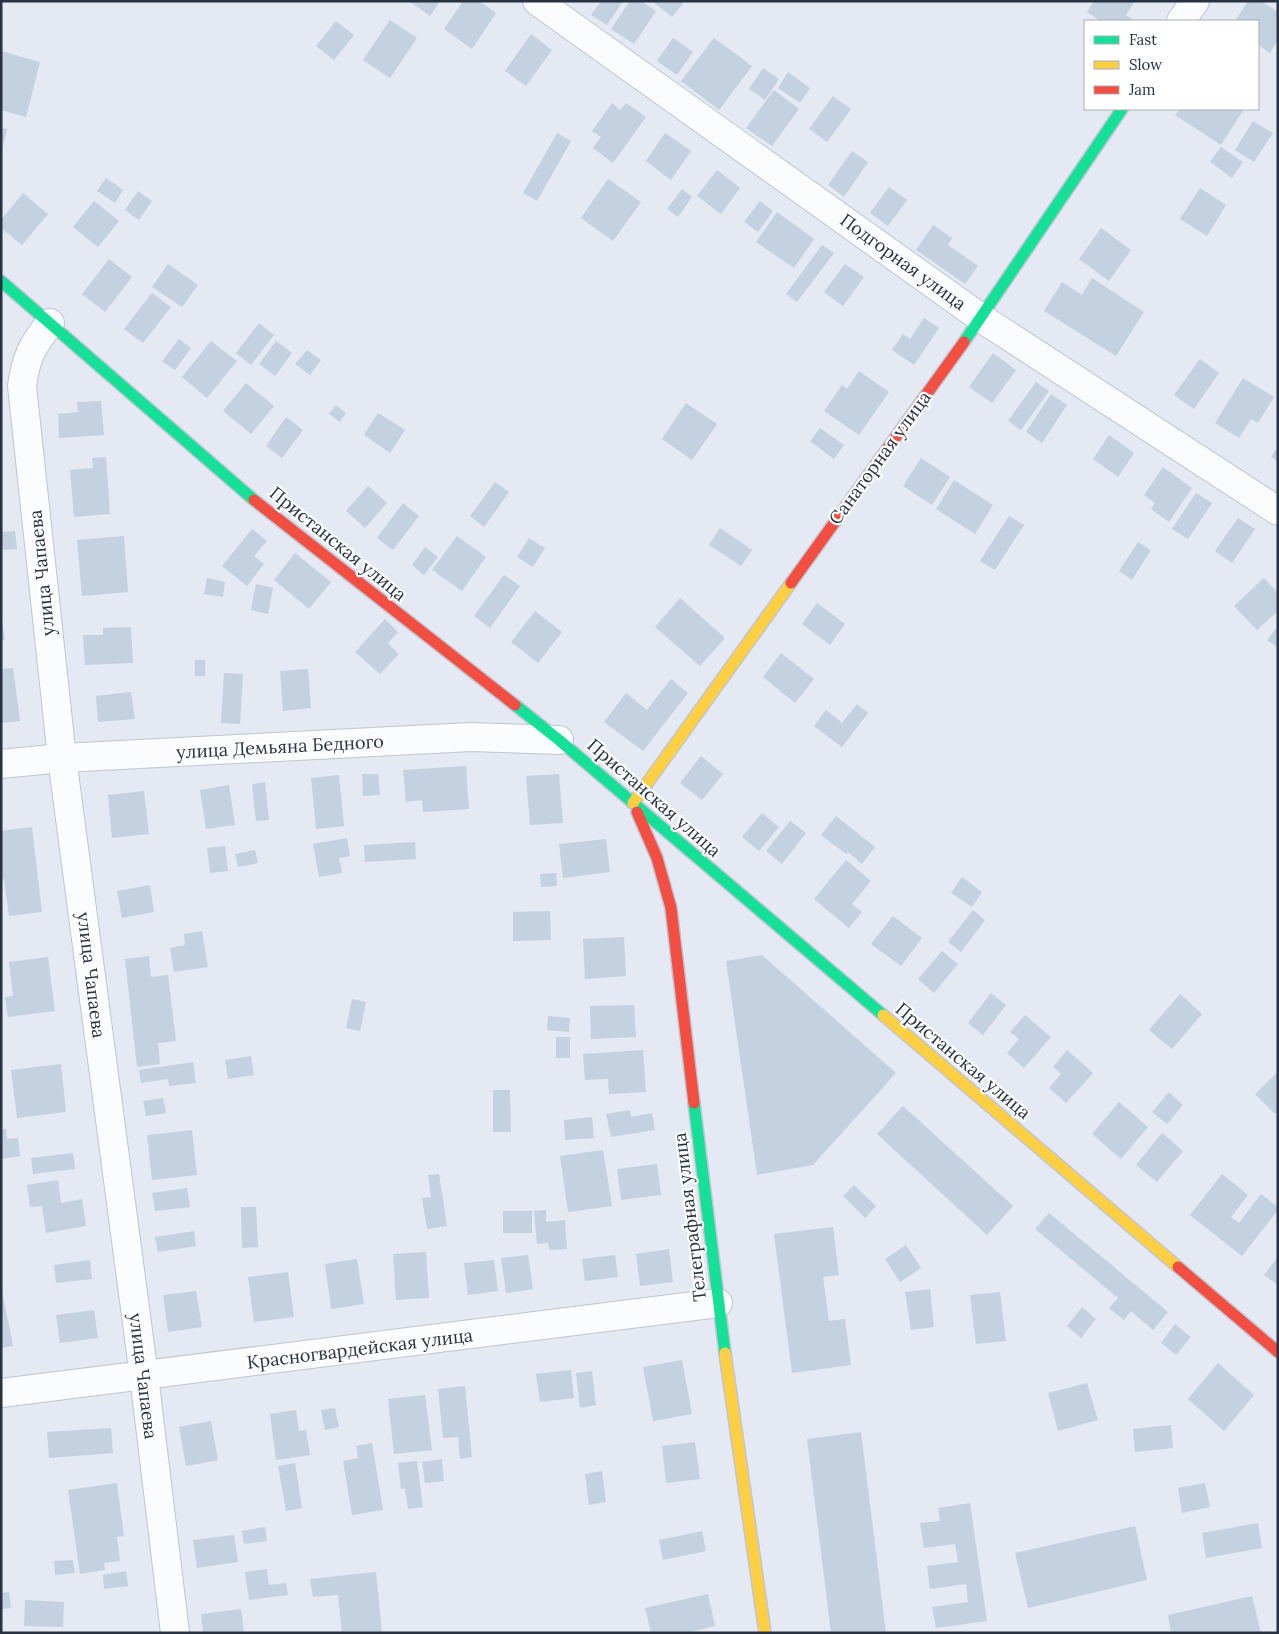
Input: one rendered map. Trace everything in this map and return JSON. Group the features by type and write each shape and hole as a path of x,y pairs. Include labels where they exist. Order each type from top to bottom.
{"street":[{"name":"Подгорная улица","path":"537,1 981,318 1278,511"},
{"path":"1182,20 1195,1"},
{"name":"Санаторная улица","path":"633,803 981,318 1121,110"},
{"name":"Пристанская улица","path":"1,280 281,523 559,740 1278,1352"},
{"name":"улица Чапаева","path":"50,323 36,342 26,361 22,386 62,758 144,1376 175,1633"},
{"name":"улица Демьяна Бедного","path":"1,764 62,758 471,737 559,740"},
{"name":"Телеграфная улица","path":"633,803 658,858 671,908 718,1303 765,1633"},
{"name":"Красногвардейская улица","path":"1,1393 718,1303"}],"building":[{"path":"409,1 440,1 430,16"},
{"path":"463,1 479,1 496,13 472,49 444,29"},
{"path":"601,1 623,1 607,25 591,15"},
{"path":"630,1 641,1 656,11 634,44 611,29"},
{"path":"652,1 680,1 683,4 672,17"},
{"path":"1094,1 1135,1 1126,15 1134,20 1099,20 1087,12"},
{"path":"1248,1 1261,1 1278,12 1278,40 1270,53 1259,46 1259,20 1236,20"},
{"path":"390,20 417,38 390,78 363,60"},
{"path":"336,21 354,35 334,60 316,46"},
{"path":"531,34 552,50 526,86 505,71"},
{"path":"673,38 693,52 677,75 657,61"},
{"path":"714,38 752,66 719,110 681,81"},
{"path":"1,51 40,62 26,117 1,110"},
{"path":"763,68 779,79 765,100 749,89"},
{"path":"788,72 810,88 800,103 778,88"},
{"path":"774,90 799,109 772,146 746,128"},
{"path":"833,96 851,109 827,142 809,129"},
{"path":"612,103 620,110 626,103 646,117 613,163 593,148 601,137 592,131"},
{"path":"1179,110 1243,110 1221,145 1175,115"},
{"path":"1253,121 1273,133 1254,162 1235,150"},
{"path":"1,128 7,129 2,150 1,150"},
{"path":"557,133 571,141 537,201 523,193"},
{"path":"665,133 691,151 671,180 646,161"},
{"path":"1221,147 1243,162 1232,178 1210,162"},
{"path":"852,151 868,162 844,197 828,185"},
{"path":"717,170 740,188 721,214 697,196"},
{"path":"106,178 123,190 115,203 97,191"},
{"path":"608,179 641,202 613,241 581,218"},
{"path":"889,187 907,200 888,226 870,213"},
{"path":"1200,188 1226,205 1207,236 1180,219"},
{"path":"682,189 692,197 678,217 667,209"},
{"path":"138,191 152,201 139,220 125,210"},
{"path":"23,193 48,214 22,245 1,228 1,220"},
{"path":"94,201 119,221 98,247 73,227"},
{"path":"760,201 773,211 758,232 744,222"},
{"path":"777,212 814,239 794,268 756,242"},
{"path":"933,225 952,238 948,245 978,266 965,284 916,250"},
{"path":"1101,228 1131,250 1109,281 1079,259"},
{"path":"822,245 834,253 797,302 786,294"},
{"path":"109,259 132,277 105,312 82,294"},
{"path":"168,264 198,285 182,307 152,287"},
{"path":"845,264 864,277 843,306 824,292"},
{"path":"1092,278 1144,312 1116,356 1044,311 1062,282 1082,295"},
{"path":"152,293 171,307 143,343 124,329"},
{"path":"924,318 939,328 914,365 892,350 903,334 910,339"},
{"path":"259,323 274,335 251,365 236,353"},
{"path":"179,339 191,348 175,370 162,361"},
{"path":"211,341 237,361 207,398 182,377"},
{"path":"276,341 292,353 275,376 259,364"},
{"path":"307,350 321,360 310,375 295,364"},
{"path":"993,353 1016,370 992,403 969,387"},
{"path":"1200,359 1219,373 1194,409 1174,395"},
{"path":"859,371 889,392 859,435 824,411 842,385 847,389"},
{"path":"1243,378 1274,397 1258,423 1251,419 1239,438 1215,423"},
{"path":"1036,382 1049,391 1021,430 1008,421"},
{"path":"246,383 274,406 251,434 223,411"},
{"path":"1051,394 1067,405 1042,443 1026,432"},
{"path":"101,401 104,435 59,438 58,414 78,412 77,402"},
{"path":"686,403 717,424 692,460 662,439"},
{"path":"336,405 346,413 340,422 329,414"},
{"path":"378,413 405,430 390,453 364,435"},
{"path":"286,417 303,430 282,458 266,446"},
{"path":"820,428 844,445 834,459 810,441"},
{"path":"1109,435 1134,453 1118,477 1093,459"},
{"path":"1278,447 1278,462 1271,457"},
{"path":"106,457 110,514 74,517 70,470 93,468 92,458"},
{"path":"921,458 950,477 932,505 903,486"},
{"path":"1163,467 1192,488 1169,522 1151,509 1155,503 1144,495"},
{"path":"954,480 993,505 975,534 936,509"},
{"path":"495,482 509,492 484,527 470,516"},
{"path":"368,486 387,503 365,528 346,511"},
{"path":"1196,493 1212,503 1188,539 1172,529"},
{"path":"403,503 419,516 393,550 377,538"},
{"path":"1009,516 1024,525 995,570 980,561"},
{"path":"1238,518 1255,529 1232,563 1215,551"},
{"path":"720,528 752,550 741,566 709,545"},
{"path":"252,529 267,541 254,556 264,564 247,586 222,566"},
{"path":"15,531 17,549 1,550 1,532"},
{"path":"124,536 128,592 82,596 77,540"},
{"path":"457,536 486,557 462,591 432,570"},
{"path":"529,538 545,548 533,567 517,557"},
{"path":"1138,542 1151,550 1132,580 1119,571"},
{"path":"425,547 438,557 424,575 412,565"},
{"path":"295,553 331,582 309,609 274,580"},
{"path":"504,575 520,586 490,628 474,616"},
{"path":"207,578 225,582 223,597 204,594"},
{"path":"1264,578 1278,593 1278,611 1257,630 1234,606"},
{"path":"256,584 273,588 268,614 251,610"},
{"path":"680,598 725,638 700,666 655,627"},
{"path":"817,603 845,624 830,645 802,624"},
{"path":"535,611 562,632 538,663 511,642"},
{"path":"385,619 398,632 388,643 399,654 380,674 355,652"},
{"path":"2,622 5,640 1,640"},
{"path":"1278,626 1278,648 1267,640"},
{"path":"131,627 133,663 85,665 83,635 103,635 103,628"},
{"path":"781,653 814,679 795,703 763,677"},
{"path":"195,660 205,660 205,676 195,676"},
{"path":"13,668 20,721 1,723 1,669"},
{"path":"308,669 311,708 283,711 280,671"},
{"path":"224,673 243,674 240,724 221,723"},
{"path":"671,679 688,693 643,751 604,722 626,693 647,710"},
{"path":"131,692 135,719 98,722 96,696"},
{"path":"857,704 868,713 842,747 814,726 826,710 842,723"},
{"path":"701,756 723,774 702,800 680,783"},
{"path":"466,766 469,809 423,812 422,800 406,802 403,770"},
{"path":"362,774 378,774 380,795 363,796"},
{"path":"559,774 563,823 530,825 526,776"},
{"path":"339,775 344,826 316,829 311,778"},
{"path":"265,782 269,820 256,821 252,784"},
{"path":"229,785 235,825 206,829 200,790"},
{"path":"144,791 149,834 112,838 108,795"},
{"path":"762,813 779,827 759,851 742,837"},
{"path":"836,816 875,847 862,864 848,852 846,854 821,835"},
{"path":"790,821 806,833 782,864 766,851"},
{"path":"32,827 42,912 9,916 4,879 1,880 1,831"},
{"path":"347,838 350,856 339,858 342,873 319,877 313,844"},
{"path":"606,839 610,872 563,878 559,844"},
{"path":"415,842 416,859 365,862 364,845"},
{"path":"225,846 228,871 210,873 207,848"},
{"path":"255,850 258,863 238,867 235,854"},
{"path":"846,860 871,881 852,904 862,912 849,928 814,899"},
{"path":"556,873 557,886 541,887 540,874"},
{"path":"962,877 982,892 972,907 951,893"},
{"path":"150,885 154,912 122,918 117,891"},
{"path":"973,910 985,920 961,952 948,942"},
{"path":"550,911 551,940 513,941 513,912"},
{"path":"893,916 922,938 901,966 871,944"},
{"path":"202,931 208,967 174,972 170,948 185,945 184,934"},
{"path":"624,937 626,976 585,979 583,939"},
{"path":"942,951 958,964 934,993 918,979"},
{"path":"762,955 896,1073 813,1165 757,1175 726,961"},
{"path":"149,956 151,977 168,975 176,1041 158,1043 160,1064 137,1067 125,959"},
{"path":"48,957 55,1011 8,1017 5,997 13,996 9,962"},
{"path":"991,993 1006,1005 983,1035 968,1023"},
{"path":"1180,994 1202,1014 1172,1049 1149,1030"},
{"path":"352,999 366,1002 360,1031 346,1028"},
{"path":"634,1005 636,1037 591,1039 590,1006"},
{"path":"1025,1015 1051,1037 1024,1068 1007,1053 1019,1039 1010,1032"},
{"path":"548,1016 570,1018 569,1032 547,1030"},
{"path":"556,1037 570,1037 570,1058 556,1058"},
{"path":"643,1050 646,1092 609,1094 608,1079 585,1080 583,1054"},
{"path":"1067,1050 1093,1073 1066,1103 1049,1088 1061,1074 1053,1067"},
{"path":"251,1056 254,1075 228,1079 225,1060"},
{"path":"193,1062 196,1083 169,1086 168,1079 141,1083 139,1070"},
{"path":"61,1064 66,1112 17,1118 11,1070"},
{"path":"1278,1072 1278,1111 1275,1114 1255,1094"},
{"path":"493,1090 510,1090 511,1132 493,1132"},
{"path":"1169,1092 1183,1105 1167,1124 1152,1112"},
{"path":"163,1098 166,1113 146,1116 143,1101"},
{"path":"1119,1102 1148,1127 1121,1159 1092,1134"},
{"path":"903,1106 1013,1206 987,1235 877,1134"},
{"path":"630,1110 631,1117 652,1113 655,1130 611,1137 606,1114"},
{"path":"592,1117 594,1138 565,1140 564,1120"},
{"path":"6,1129 7,1139 18,1138 20,1156 1,1159 1,1130"},
{"path":"192,1130 197,1175 152,1180 147,1135"},
{"path":"1162,1133 1183,1151 1157,1182 1136,1165"},
{"path":"603,1150 612,1206 568,1212 560,1156"},
{"path":"73,1153 75,1169 33,1174 31,1158"},
{"path":"657,1164 661,1195 621,1200 617,1169"},
{"path":"439,1174 447,1226 427,1229 422,1198 431,1197 428,1175"},
{"path":"1222,1174 1248,1195 1231,1217 1239,1223 1261,1194 1278,1207 1278,1210 1242,1256 1190,1215"},
{"path":"58,1180 61,1203 82,1199 86,1226 46,1233 42,1206 30,1207 27,1185"},
{"path":"854,1185 876,1206 865,1218 843,1196"},
{"path":"187,1188 190,1207 155,1211 152,1193"},
{"path":"241,1207 256,1207 258,1247 242,1248"},
{"path":"546,1210 546,1222 565,1220 567,1249 549,1250 548,1243 537,1244 534,1211"},
{"path":"503,1211 532,1211 532,1233 503,1233"},
{"path":"1049,1213 1168,1312 1153,1330 1131,1311 1124,1320 1109,1308 1118,1298 1035,1229"},
{"path":"833,1227 839,1275 823,1277 829,1321 845,1319 851,1365 792,1373 774,1234"},
{"path":"194,1231 196,1246 158,1252 155,1237"},
{"path":"906,1245 921,1268 900,1282 885,1259"},
{"path":"669,1249 673,1282 640,1286 636,1254"},
{"path":"426,1252 429,1298 396,1300 393,1254"},
{"path":"528,1255 533,1289 506,1293 501,1258"},
{"path":"615,1255 618,1277 585,1281 582,1259"},
{"path":"1278,1257 1278,1285 1264,1275"},
{"path":"357,1259 364,1304 331,1309 325,1264"},
{"path":"90,1260 92,1279 56,1283 54,1265"},
{"path":"494,1260 498,1291 468,1295 464,1263"},
{"path":"288,1272 294,1317 254,1322 248,1277"},
{"path":"1,1285 13,1346 1,1348"},
{"path":"930,1289 934,1327 911,1330 905,1292"},
{"path":"196,1291 202,1327 168,1332 163,1295"},
{"path":"1000,1292 1006,1341 976,1344 970,1295"},
{"path":"1082,1307 1096,1319 1081,1338 1067,1326"},
{"path":"94,1310 98,1338 60,1343 56,1315"},
{"path":"1175,1324 1191,1337 1176,1355 1161,1343"},
{"path":"682,1360 692,1414 653,1421 643,1367"},
{"path":"1218,1363 1254,1395 1224,1431 1188,1399"},
{"path":"571,1370 574,1398 540,1402 536,1374"},
{"path":"592,1371 596,1405 580,1408 576,1373"},
{"path":"1087,1383 1098,1420 1058,1431 1048,1393"},
{"path":"465,1386 472,1457 460,1459 458,1437 443,1438 438,1389"},
{"path":"425,1395 432,1450 394,1454 388,1399"},
{"path":"335,1408 339,1427 325,1430 321,1410"},
{"path":"296,1410 299,1431 306,1430 310,1455 276,1460 270,1414"},
{"path":"211,1421 218,1460 186,1466 179,1427"},
{"path":"1171,1425 1173,1448 1135,1452 1133,1429"},
{"path":"111,1428 113,1453 49,1458 47,1432"},
{"path":"861,1432 886,1633 831,1633 807,1439"},
{"path":"695,1442 700,1479 666,1483 662,1446"},
{"path":"372,1443 383,1510 352,1515 343,1461 358,1458 356,1446"},
{"path":"442,1459 444,1481 425,1483 422,1462"},
{"path":"417,1461 423,1507 408,1509 405,1489 401,1489 398,1463"},
{"path":"295,1463 302,1508 286,1511 278,1466"},
{"path":"602,1471 606,1502 589,1505 585,1474"},
{"path":"117,1483 124,1536 117,1537 120,1561 104,1563 105,1570 80,1574 68,1490"},
{"path":"1205,1483 1210,1507 1182,1513 1178,1488"},
{"path":"970,1503 987,1621 936,1628 932,1607 968,1602 966,1584 930,1589 927,1566 958,1562 955,1544 924,1548 920,1523 940,1521 938,1508"},
{"path":"1258,1523 1262,1548 1206,1558 1202,1533"},
{"path":"1135,1526 1147,1580 1028,1608 1015,1553"},
{"path":"265,1527 267,1541 244,1544 242,1531"},
{"path":"702,1531 706,1551 663,1560 659,1540"},
{"path":"234,1535 238,1562 197,1568 193,1540"},
{"path":"73,1560 75,1573 55,1575 54,1561"},
{"path":"267,1569 269,1585 286,1583 288,1595 249,1600 245,1572"},
{"path":"126,1571 128,1586 104,1589 103,1575"},
{"path":"376,1572 382,1633 342,1633 338,1595 313,1597 310,1579"},
{"path":"9,1592 11,1608 1,1609 1,1593"},
{"path":"708,1594 715,1626 686,1633 651,1633 645,1608"},
{"path":"1252,1596 1261,1633 1171,1633 1168,1615"},
{"path":"25,1600 64,1602 63,1627 24,1626"},
{"path":"241,1609 244,1633 203,1633 201,1614"}],"traffic: fast":[{"path":"964,342 1121,110"},
{"path":"1,281 254,500"},
{"path":"515,705 559,740 883,1015"},
{"path":"694,1103 725,1353"}],"traffic: slow":[{"path":"633,803 791,583"},
{"path":"883,1015 1178,1267"},
{"path":"725,1353 765,1633"}],"traffic: jam":[{"path":"791,583 964,342"},
{"path":"254,500 515,705"},
{"path":"637,812 657,858 671,908 694,1103"},
{"path":"1178,1267 1278,1352"}]}
